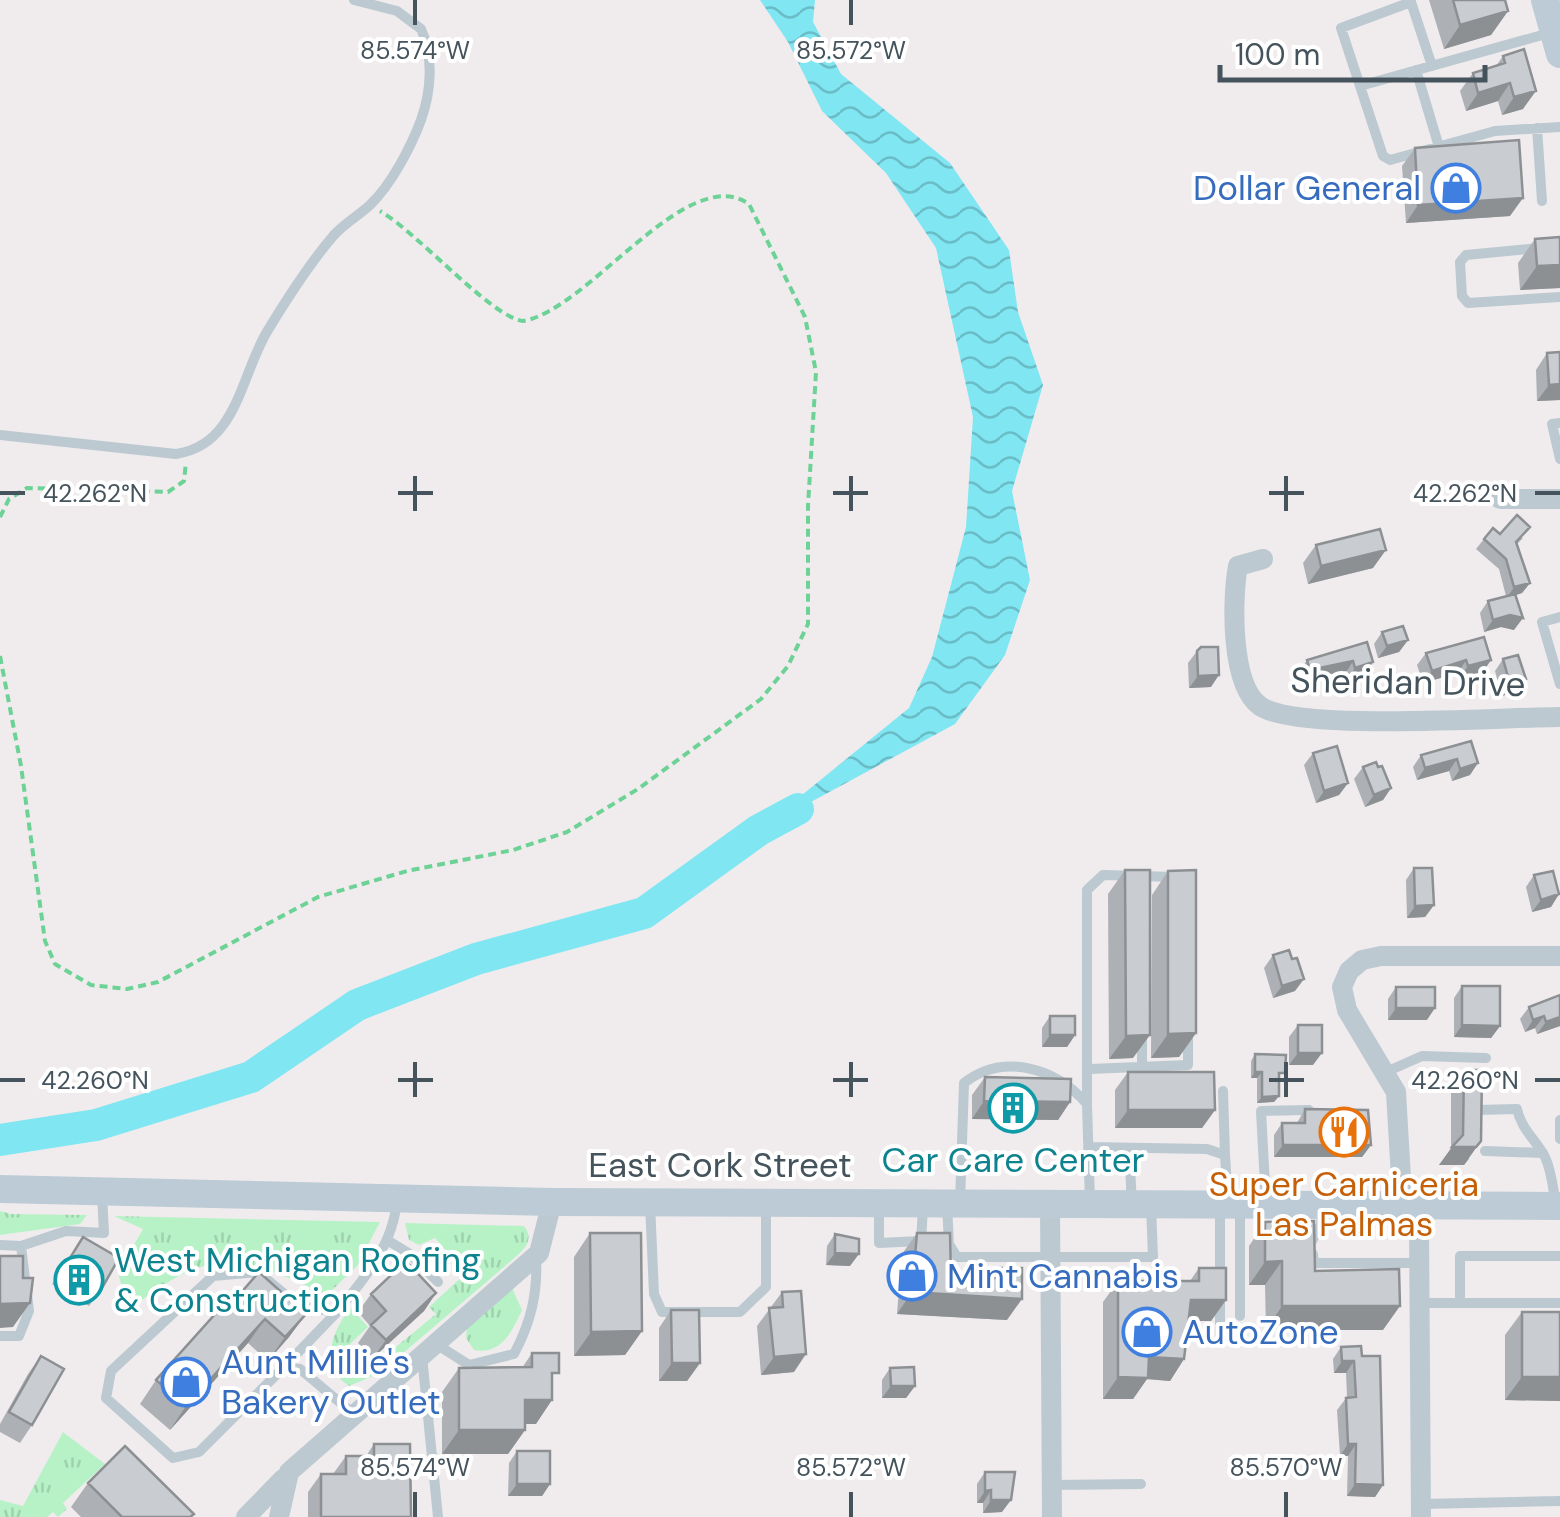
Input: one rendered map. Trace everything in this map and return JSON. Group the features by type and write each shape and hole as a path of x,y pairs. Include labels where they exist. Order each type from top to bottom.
{"street":[{"path":"1544,0 1557,43"},
{"path":"1500,499 1550,495 1559,501"},
{"name":"Sheridan Drive","path":"1262,559 1238,566 1231,602 1234,630 1256,704 1312,717 1560,717"},
{"path":"1421,1510 1419,1225 1401,1178 1396,1092 1347,1010 1342,986 1349,971 1362,960 1560,956"},
{"name":"East Cork Street","path":"0,1189 552,1202 879,1204 945,1211 1050,1204 1238,1205 1309,1212 1409,1205 1558,1206"},
{"path":"246,1517 289,1472 536,1256 552,1202"},
{"path":"1050,1204 1052,1517"},
{"path":"279,1517 289,1472"}],"lane":[{"path":"0,435 184,452 203,445 223,426 238,402 260,344 302,278 337,232 370,205 420,122 430,76 425,38 415,21 397,11 354,0"},
{"path":"1432,66 1411,2 1341,28 1383,156 1390,160 1495,131 1560,127"},
{"path":"1360,86 1432,66 1557,43"},
{"path":"1416,70 1438,146"},
{"path":"1537,128 1542,202"},
{"path":"1560,246 1466,254 1460,262 1462,296 1468,303 1560,298"},
{"path":"1556,423 1560,459"},
{"path":"1560,617 1542,622 1560,684"},
{"path":"1090,1204 1087,890 1103,875 1180,877 1188,889"},
{"path":"1143,876 1143,895"},
{"path":"1090,1069 1188,1065 1188,1026"},
{"path":"1142,1030 1142,1069"},
{"path":"1386,1072 1422,1056 1486,1058"},
{"path":"1087,1104 1042,1068 991,1068 964,1084 945,1211 957,1257 1152,1257 1129,1148"},
{"path":"1223,1091 1224,1155 1238,1205 1240,1316"},
{"path":"1477,1110 1517,1109 1522,1130 1543,1153 1558,1206"},
{"path":"1220,1339 1238,1205 1261,1111 1309,1110"},
{"path":"1560,1120 1560,1139"},
{"path":"1088,1147 1207,1148 1224,1155"},
{"path":"1485,1151 1543,1153"},
{"path":"0,1245 21,1246 66,1231 104,1233 102,1193"},
{"path":"336,1312 299,1306 258,1272 213,1276 111,1371 106,1398 172,1458 199,1452 284,1367 336,1312 368,1274 396,1224 397,1199"},
{"path":"650,1202 654,1294 662,1312 740,1312 766,1287 766,1203"},
{"path":"879,1204 879,1243 921,1240 922,1233 945,1211"},
{"path":"922,1233 945,1211"},
{"path":"1309,1212 1321,1225 1312,1240"},
{"path":"1309,1212 1314,1263 1419,1262"},
{"path":"387,1240 410,1254 438,1282"},
{"path":"0,1336 19,1336 29,1311 21,1246"},
{"path":"438,1517 428,1349 468,1365 514,1354 532,1314 538,1284 536,1256"},
{"path":"1460,1302 1460,1256 1560,1256"},
{"path":"1420,1302 1560,1303"},
{"path":"284,1367 300,1370 356,1416"},
{"path":"1052,1485 1141,1484"},
{"path":"1421,1510 1560,1501"}],"path":[{"path":"0,656 21,766 45,941 55,964 65,973 106,989 158,982 318,897 407,871 514,850 567,832 714,735 777,682 808,624 808,506 816,372 805,317 750,204 725,195 695,202 558,307 523,321 499,312 407,226 370,205"},
{"path":"0,517 9,498 27,488 168,492 184,481 184,452"}],"green space":[{"path":"0,1211 87,1215 80,1224 0,1235"},
{"path":"114,1216 380,1222 357,1266 327,1295 270,1271 225,1263 182,1274 129,1310 118,1273 143,1229"},
{"path":"405,1223 524,1226 529,1236 519,1253 402,1354 391,1351 436,1314 429,1307 466,1273 435,1238 419,1245 409,1240"},
{"path":"512,1288 522,1310 510,1333 492,1349 474,1350 466,1338 467,1327"},
{"path":"351,1308 368,1327 349,1345 380,1373 349,1386 334,1369 331,1349 333,1338"},
{"path":"63,1432 105,1464 63,1503 67,1509 58,1517 53,1512 47,1517 0,1517 0,1500 23,1506"}],"water":[{"path":"760,0 815,0 813,22 841,74 950,163 1009,250 1018,312 1043,385 1012,491 1030,580 1005,655 955,724 759,830 909,708 932,657 966,527 973,417 936,248 886,173 822,111 788,42"}],"building":[{"path":"1453,0 1505,0 1508,11 1460,25"},
{"path":"1524,49 1536,91 1514,97 1510,83 1478,93 1473,73 1505,63 1503,56"},
{"path":"1519,140 1523,198 1418,205 1415,148"},
{"path":"1560,237 1560,265 1537,266 1535,239"},
{"path":"1560,352 1560,384 1549,385 1547,353"},
{"path":"1517,515 1530,527 1516,542 1530,583 1514,587 1506,559 1484,539 1493,528 1500,534"},
{"path":"1380,529 1386,550 1321,566 1316,545"},
{"path":"1515,594 1523,618 1510,615 1493,620 1488,601"},
{"path":"1403,626 1408,640 1387,646 1382,632"},
{"path":"1484,637 1491,660 1468,666 1466,660 1432,671 1426,653"},
{"path":"1367,642 1373,662 1355,668 1353,661 1310,670 1307,660"},
{"path":"1201,647 1218,647 1219,675 1198,676 1197,651"},
{"path":"1518,655 1526,679 1510,684 1503,659"},
{"path":"1471,741 1478,763 1460,769 1457,759 1425,768 1421,755"},
{"path":"1337,746 1348,783 1324,791 1313,753"},
{"path":"1376,762 1378,767 1382,766 1391,788 1374,795 1363,767"},
{"path":"1414,868 1432,868 1434,905 1415,906"},
{"path":"1125,870 1150,870 1150,1035 1126,1036"},
{"path":"1196,870 1196,1033 1168,1034 1168,871"},
{"path":"1553,871 1559,894 1541,900 1534,875"},
{"path":"1289,950 1292,959 1297,958 1304,979 1282,986 1273,955"},
{"path":"1462,986 1500,986 1500,1026 1462,1025"},
{"path":"1396,987 1435,987 1435,1008 1396,1008"},
{"path":"1560,995 1560,1017 1546,1022 1544,1016 1533,1020 1529,1007"},
{"path":"1050,1016 1075,1016 1075,1035 1050,1035"},
{"path":"1298,1025 1322,1025 1322,1053 1298,1053"},
{"path":"1255,1054 1286,1055 1285,1073 1279,1073 1279,1096 1262,1097 1262,1072 1255,1072"},
{"path":"1464,1070 1482,1070 1481,1141 1476,1147 1452,1147 1463,1135"},
{"path":"1128,1072 1214,1072 1215,1110 1128,1110"},
{"path":"985,1077 1071,1079 1070,1102 984,1101"},
{"path":"1305,1109 1368,1110 1371,1145 1283,1145 1282,1123 1305,1123"},
{"path":"1314,1221 1315,1271 1399,1269 1400,1306 1282,1306 1282,1261 1265,1262 1265,1222"},
{"path":"590,1233 641,1233 642,1331 591,1332"},
{"path":"917,1233 950,1233 951,1278 1000,1278 1000,1268 1022,1268 1022,1299 912,1292"},
{"path":"835,1234 859,1239 859,1254 835,1253"},
{"path":"83,1237 119,1258 102,1288 65,1266"},
{"path":"0,1256 23,1256 23,1278 33,1278 30,1303 0,1304"},
{"path":"406,1261 436,1293 386,1340 371,1325 386,1311 371,1294"},
{"path":"1199,1268 1226,1268 1226,1300 1191,1300 1184,1359 1149,1357 1148,1378 1118,1377 1118,1281 1199,1281"},
{"name":"Aunt Millie's Bakery Outlet","path":"259,1272 306,1314 285,1337 265,1319 186,1406 156,1380 235,1292 239,1295"},
{"path":"801,1291 806,1354 774,1357 769,1308 783,1307 782,1292"},
{"path":"671,1310 699,1310 700,1363 672,1363"},
{"path":"1522,1312 1560,1312 1560,1377 1522,1377"},
{"path":"1361,1346 1362,1356 1380,1356 1383,1485 1355,1484 1356,1444 1348,1444 1346,1398 1356,1397 1354,1361 1342,1361 1341,1347"},
{"path":"532,1353 559,1353 559,1373 552,1373 552,1400 525,1400 525,1430 459,1430 459,1368 532,1367"},
{"path":"41,1356 64,1369 32,1425 9,1412"},
{"path":"914,1367 915,1386 891,1386 890,1368"},
{"path":"374,1444 410,1444 411,1517 321,1517 321,1474 346,1474 346,1456 374,1456"},
{"path":"125,1446 194,1514 122,1517 88,1483"},
{"path":"517,1451 550,1451 550,1484 517,1484"},
{"path":"985,1472 1015,1472 1011,1500 991,1500 991,1490 985,1491"}],"waterway":[{"path":"0,1140 96,1125 251,1077 357,1005 476,959 644,913 759,830 798,809"}],"place":[{"name":"Dollar General","path":"1456,188"},
{"name":"Car Care Center","path":"1013,1108"},
{"name":"Super Carniceria Las Palmas","path":"1344,1132"},
{"name":"Mint Cannabis","path":"912,1276"},
{"name":"West Michigan Roofing & Construction","path":"79,1280"},
{"name":"AutoZone","path":"1147,1332"},
{"name":"Aunt Millie's Bakery Outlet","path":"186,1382"}]}
